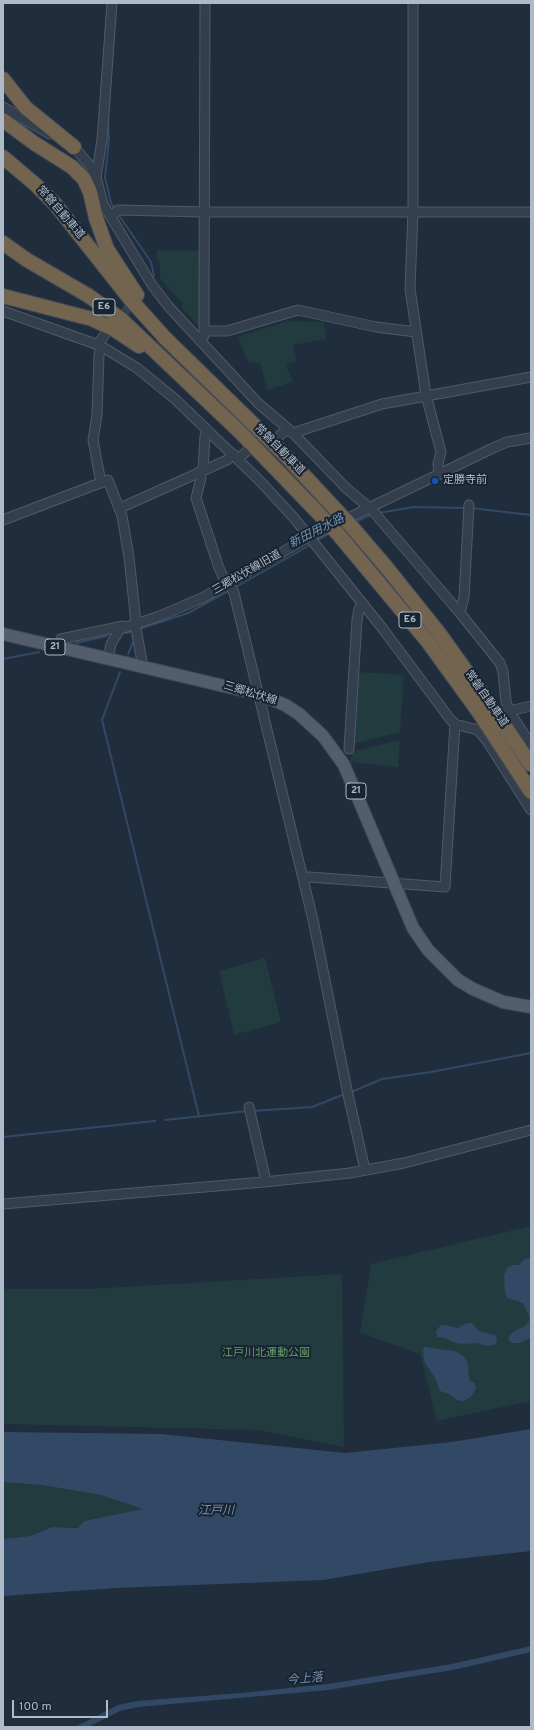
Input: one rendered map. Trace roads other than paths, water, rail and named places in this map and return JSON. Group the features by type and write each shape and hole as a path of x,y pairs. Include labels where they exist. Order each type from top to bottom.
{"highway":[{"path":"3,79 26,108 74,147"},
{"path":"3,120 79,173 87,184 96,218 108,249 136,293 169,332 243,404 252,422"},
{"name":"常磐自動車道","path":"3,157 46,194 145,316 202,376 287,457 352,527 387,568 439,633 484,707 530,803"},
{"name":"常磐自動車道","path":"3,243 26,260 89,296 122,320 240,432 338,534 531,765"},
{"path":"3,296 78,315 115,330 194,387"}],"main road":[{"name":"三郷松伏線","path":"3,634 258,694 284,705 299,714 323,736 336,752 355,790 413,928 428,950 440,964 458,980 503,1002 531,1007"}],"street":[{"path":"96,177 102,140 112,3"},
{"path":"200,341 204,336 204,3"},
{"path":"413,3 413,211 410,289 426,395 441,452 438,464 439,475"},
{"path":"3,107 74,147 91,167 96,177 103,204 152,285 169,307 286,433 372,512 460,613 500,663 503,672 506,701 511,714 531,745"},
{"path":"111,216 118,210 205,212 531,212"},
{"path":"142,292 152,285"},
{"path":"204,331 227,331 298,310 382,328 416,332"},
{"path":"3,311 99,345 137,368 154,381 207,430 260,481 294,518 364,605 445,714 456,724 478,730 530,803"},
{"path":"101,483 93,440 97,415 99,345 106,333"},
{"path":"286,433 370,407 426,395 531,378"},
{"path":"207,430 205,436 201,478 196,498 219,568 234,592 323,966 347,1090 365,1170"},
{"name":"三郷松伏線旧道","path":"61,639 133,624 180,608 372,512 439,475 507,442 531,438"},
{"path":"120,508 247,451"},
{"path":"3,520 108,480 120,508 129,557 133,624 137,634 143,667"},
{"path":"460,613 464,597 469,509"},
{"path":"349,749 357,620 359,609 364,605"},
{"path":"108,659 116,633 120,629 133,624"},
{"path":"482,735 511,714 531,706"},
{"path":"303,879 394,882 445,887 456,724"},
{"path":"249,1107 265,1178 264,1182"},
{"path":"3,1204 264,1182 365,1170 404,1163 531,1130"}],"water":[{"path":"531,1258 531,1338 519,1343 512,1343 508,1340 510,1335 514,1331 525,1326 529,1321 529,1316 523,1303 507,1298 505,1292 504,1275 507,1268 512,1265 519,1265 525,1259"},
{"path":"472,1323 479,1331 495,1335 497,1340 496,1344 488,1346 476,1343 455,1343 445,1338 437,1337 436,1331 440,1326 445,1325 458,1328 464,1324"},
{"path":"424,1347 455,1351 463,1356 468,1363 469,1380 475,1383 476,1388 471,1397 463,1401 457,1400 449,1394 440,1391 435,1378 424,1361"},
{"name":"江戸川","path":"531,1429 531,1551 429,1562 323,1580 116,1588 3,1596 3,1539 30,1536 52,1527 78,1528 84,1521 143,1509 101,1495 42,1485 3,1482 3,1432 161,1434 345,1453 452,1442"},
{"path":"531,1646 531,1652 453,1670 328,1690 138,1707 120,1711 88,1727 75,1727 118,1705 137,1701 242,1693 328,1684 452,1664"}],"waterway":[{"path":"112,59 114,33"},
{"path":"108,119 109,139 105,177 111,203 115,209"},
{"path":"118,214 151,262 154,276"},
{"name":"新田用水路","path":"379,513 413,507 466,508"},
{"name":"新田用水路","path":"471,508 531,515"},
{"name":"新田用水路","path":"355,522 373,514"},
{"name":"新田用水路","path":"315,541 331,533"},
{"name":"新田用水路","path":"234,588 312,544"},
{"name":"新田用水路","path":"139,629 188,613 230,590"},
{"name":"新田用水路","path":"126,633 135,631"},
{"name":"新田用水路","path":"76,643 107,636"},
{"path":"128,654 134,640"},
{"name":"新田用水路","path":"3,659 39,652"},
{"path":"120,672 102,720 199,1116"},
{"path":"349,1093 382,1079 431,1072 531,1053"},
{"path":"252,1111 312,1107 345,1094"},
{"path":"165,1120 248,1111"},
{"path":"3,1137 155,1121"}],"tunnel":[{"path":"116,322 137,298"}],"place":[{"name":"定勝寺前","path":"435,481"}],"park label":[{"name":"江戸川北運動公園","path":"266,1354"}],"water label":[{"name":"今上落","path":"305,1680"}]}
